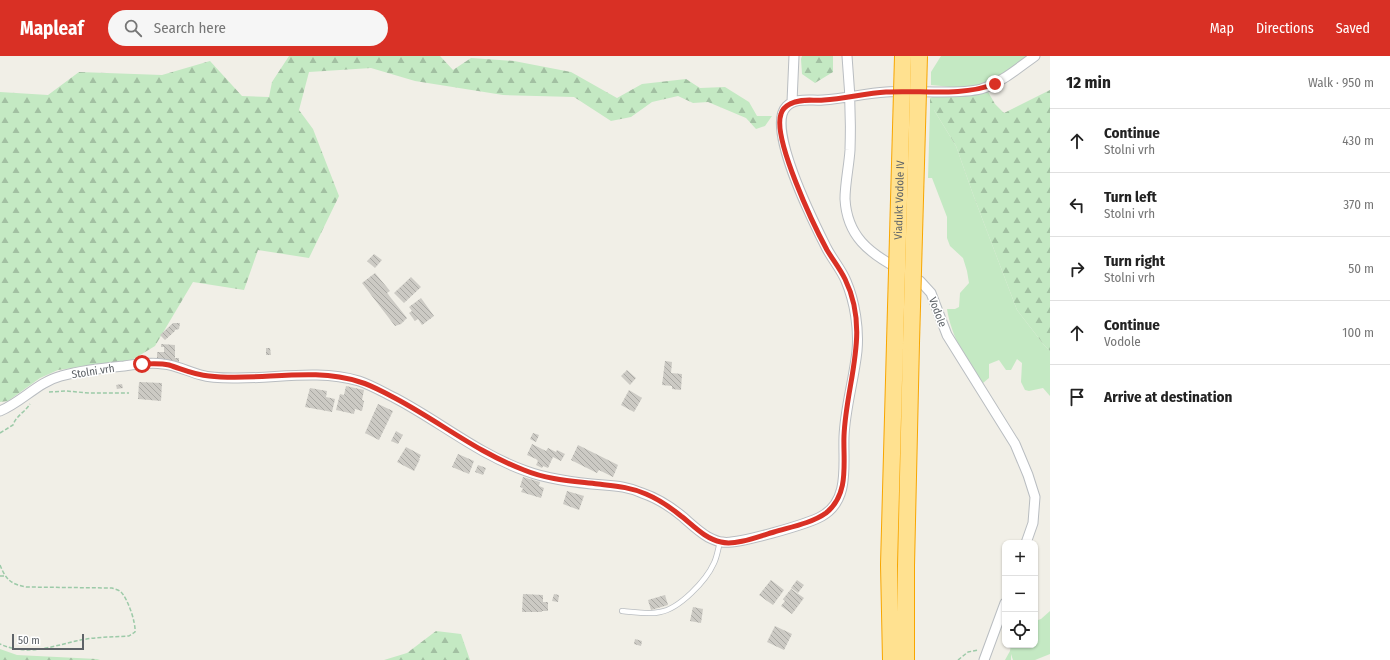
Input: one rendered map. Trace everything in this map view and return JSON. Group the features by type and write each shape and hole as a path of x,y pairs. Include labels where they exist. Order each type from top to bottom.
{"highway":[{"name":"Viadukt Vodole IV","path":"891,660 889,565 902,56"},
{"name":"Viadukt Vodole IV","path":"906,660 906,566 919,56"}],"street":[{"path":"794,56 792,102 826,100 885,92 961,92 979,90 995,84 1035,56"},
{"name":"Vodole","path":"847,56 850,97 850,151 845,199 849,219 856,236 868,250 882,260 920,280 930,293 947,335 1015,444 1028,475 1035,497 1033,523 1027,540"},
{"name":"Stolni vrh","path":"0,411 8,408 45,382 56,377 99,369 142,364 164,364 204,376 236,378 310,374 339,376 370,385 425,415 448,431 501,461 526,472 549,478 620,486 645,494 664,504 706,536 720,542 746,540 805,523 822,516 833,507 840,497 844,484 844,433 857,351 857,325 851,296 846,281 827,250 805,203 787,157 782,137 780,117 782,111 792,102"},
{"path":"984,660 1002,611"}],"lane":[{"path":"622,611 644,613 660,612 673,608 704,578 714,564 720,542"}],"path":[{"path":"48,392 66,391 89,393 129,393"},
{"path":"0,432 13,425 14,419"},
{"path":"0,565 4,576 15,584 26,587 112,588 120,591 127,602 135,627 135,632 129,636 77,640 44,649 24,650 7,647 0,644"},
{"path":"958,660 968,652 989,648"}],"green space":[{"path":"289,56 440,56 453,70 471,58 514,61 571,72 617,98 642,84 686,79 700,88 725,87 749,102 757,116 772,116 765,126 756,129 746,118 708,102 693,103 678,96 652,102 631,117 611,121 574,97 503,95 415,81 371,68 309,72 299,110 313,129 339,196 309,258 258,250 244,290 193,282 155,346 132,360 58,370 40,378 8,401 0,402 0,92 48,95 79,72 162,75 210,61 242,96 269,97 272,82"},
{"path":"802,56 833,56 833,72 815,83 802,74"},
{"path":"941,56 1030,56 1004,74 984,85 977,87 954,88 931,85 931,72"},
{"path":"987,90 995,104 1004,113 1050,90 1050,351 1017,310 956,146 934,110 930,110 930,98 935,96"},
{"path":"930,110 934,110 956,146 1017,310 1050,351 1050,396 1043,388 1029,391 1025,390 1021,382 1022,363 1017,359 1011,370 1006,370 999,360 989,364 989,378 983,383 965,357 952,329 947,309 955,309 959,307 960,293 969,283 963,258 950,246 947,238 947,217 932,178 928,178"},
{"path":"1050,611 1050,654 1035,660 1013,660 1011,654 1011,660 1005,660 1010,648 1038,648 1038,620"},
{"path":"436,631 461,634 470,660 384,660 407,653"},
{"path":"0,649 17,655 100,660 0,660"}],"building":[{"path":"374,254 382,260 375,268 367,261"},
{"path":"375,273 390,291 387,293 407,318 401,324 395,326 362,283"},
{"path":"411,277 421,287 404,303 394,293"},
{"path":"421,298 434,316 422,325 418,319 415,321 409,313 412,311 409,307"},
{"path":"173,323 180,323 179,329 175,330 165,340 160,335"},
{"path":"161,344 175,345 175,358 179,358 179,364 157,361 157,352 164,352 164,347 161,347"},
{"path":"266,348 270,348 271,355 266,355"},
{"path":"665,361 672,362 671,373 682,374 681,390 672,389 672,386 662,385"},
{"path":"627,370 636,378 630,385 621,376"},
{"path":"139,382 162,383 161,401 138,399"},
{"path":"122,384 123,388 117,389 116,385"},
{"path":"346,386 364,390 362,411 355,409 354,414 336,410 340,394 344,395"},
{"path":"310,388 327,391 326,397 335,399 332,412 305,407"},
{"path":"629,390 642,398 634,412 621,405"},
{"path":"378,404 393,411 379,440 365,433"},
{"path":"396,431 403,435 398,444 391,441"},
{"path":"533,433 539,435 536,442 530,439"},
{"path":"532,444 546,451 548,448 565,454 561,461 553,457 548,468 543,466 542,468 536,465 538,461 536,459 527,455"},
{"path":"578,445 618,465 613,477 599,470 597,473 571,460"},
{"path":"406,447 421,455 414,471 397,462"},
{"path":"458,454 474,461 469,474 452,467"},
{"path":"478,465 486,468 483,475 475,472"},
{"path":"523,477 540,482 539,486 544,488 541,498 521,492 523,488 520,487"},
{"path":"567,491 584,496 579,510 563,504"},
{"path":"771,580 784,590 773,605 759,595"},
{"path":"797,580 804,585 798,593 791,588"},
{"path":"791,589 804,598 792,614 781,606 785,601 783,599"},
{"path":"523,594 543,595 543,602 548,602 548,611 522,612"},
{"path":"554,594 559,595 558,602 552,601"},
{"path":"665,595 668,605 651,610 648,600"},
{"path":"693,607 703,609 701,623 690,621"},
{"path":"775,626 792,634 784,650 767,642"},
{"path":"635,639 642,641 641,646 634,644"}],"route":[{"path":"142,364 164,364 204,376 236,378 310,374 339,376 363,382 412,407 448,431 501,461 526,472 549,478 630,488 664,504 706,536 720,542 746,540 805,523 822,516 833,507 840,497 844,484 844,433 857,351 857,325 851,296 846,281 827,250 802,197 787,157 780,126 782,111 792,102 826,100 885,92 961,92 979,90 995,84"}]}
